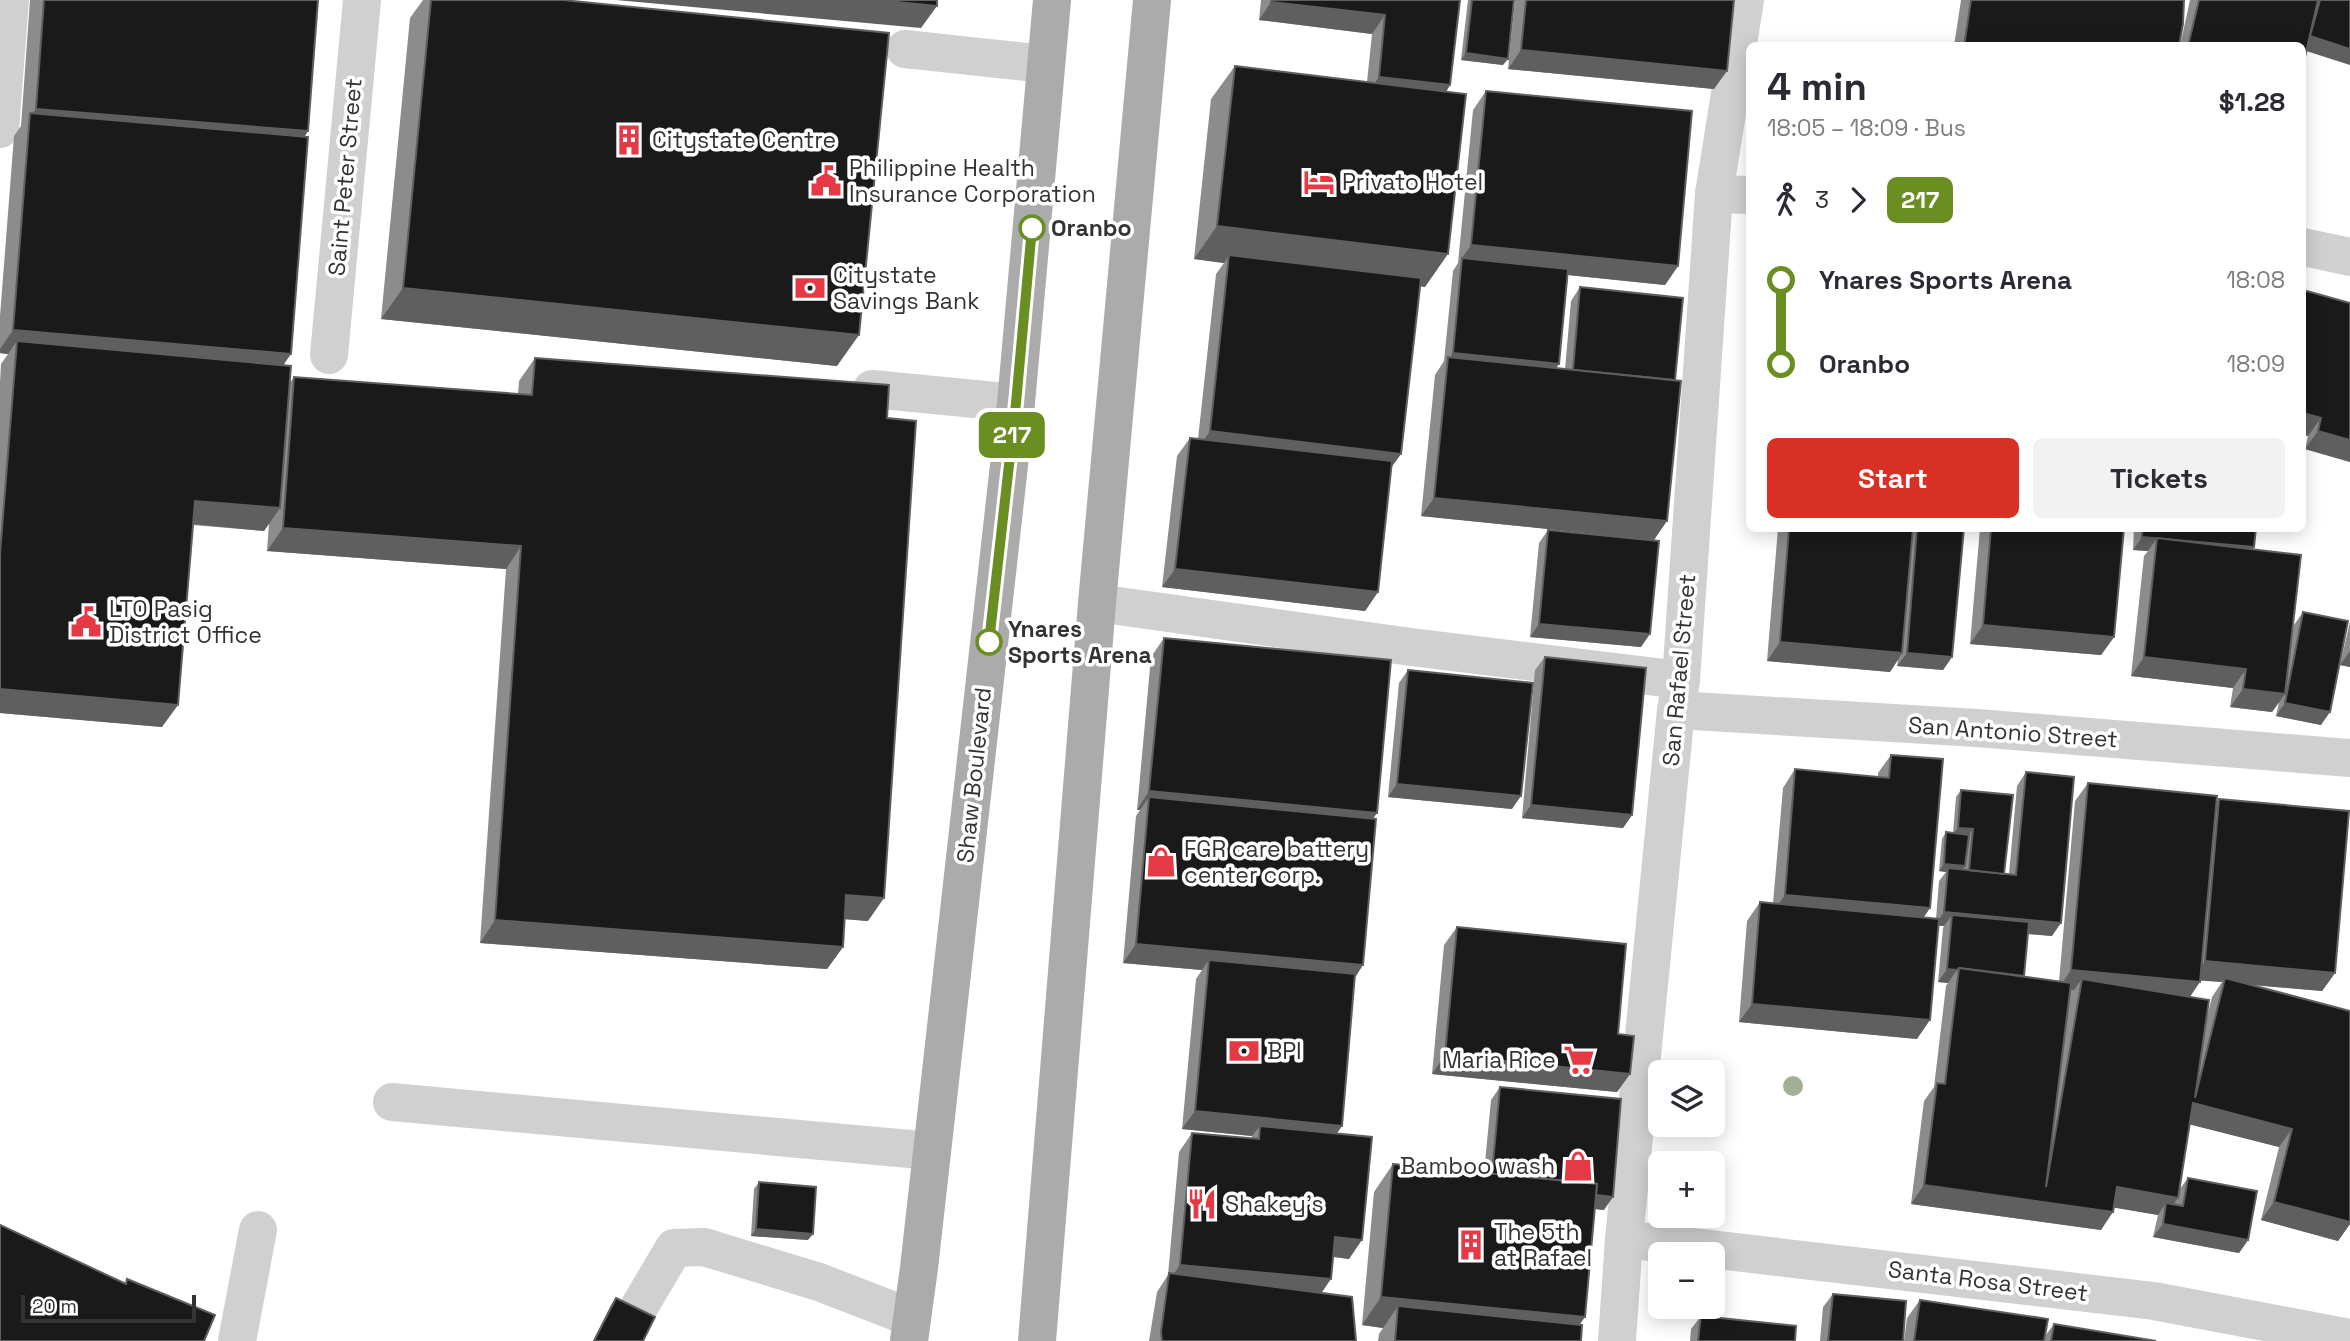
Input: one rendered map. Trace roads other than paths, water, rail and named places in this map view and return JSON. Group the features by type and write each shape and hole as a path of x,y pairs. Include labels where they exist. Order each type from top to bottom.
{"main road":[{"name":"Shaw Boulevard","path":"911,1329 1016,403 1052,0"},
{"path":"1037,1341 1097,603 1152,0"}],"street":[{"path":"0,129 10,0"},
{"name":"Saint Peter Street","path":"329,355 362,0"},
{"name":"San Rafael Street","path":"1617,1341 1624,1238 1732,194 1745,0"},
{"path":"905,49 1046,64"},
{"path":"2306,248 2350,257"},
{"path":"872,389 1016,403"},
{"name":"San Antonio Street","path":"1097,603 1411,647 1679,695 1977,728 2350,758"},
{"path":"392,1102 932,1150"},
{"path":"237,1341 258,1230"},
{"name":"Santa Rosa Street","path":"1624,1238 2154,1301 2350,1338"},
{"path":"619,1341 674,1248 704,1247 819,1282 911,1329"}],"place":[{"name":"Citystate Centre","path":"629,140"},
{"name":"Philippine Health Insurance Corporation","path":"826,181"},
{"name":"Privato Hotel","path":"1319,182"},
{"name":"Oranbo","path":"1032,228"},
{"name":"Citystate Savings Bank","path":"810,288"},
{"name":"LTO Pasig District Office","path":"86,622"},
{"name":"Ynares Sports Arena","path":"989,642"},
{"name":"FGR care battery center corp.","path":"1161,862"},
{"name":"BPI","path":"1244,1051"},
{"name":"Maria Rice","path":"1579,1060"},
{"name":"Bamboo wash","path":"1578,1166"},
{"name":"Shakey's","path":"1202,1204"},
{"name":"The 5th at Rafael","path":"1471,1245"}]}
